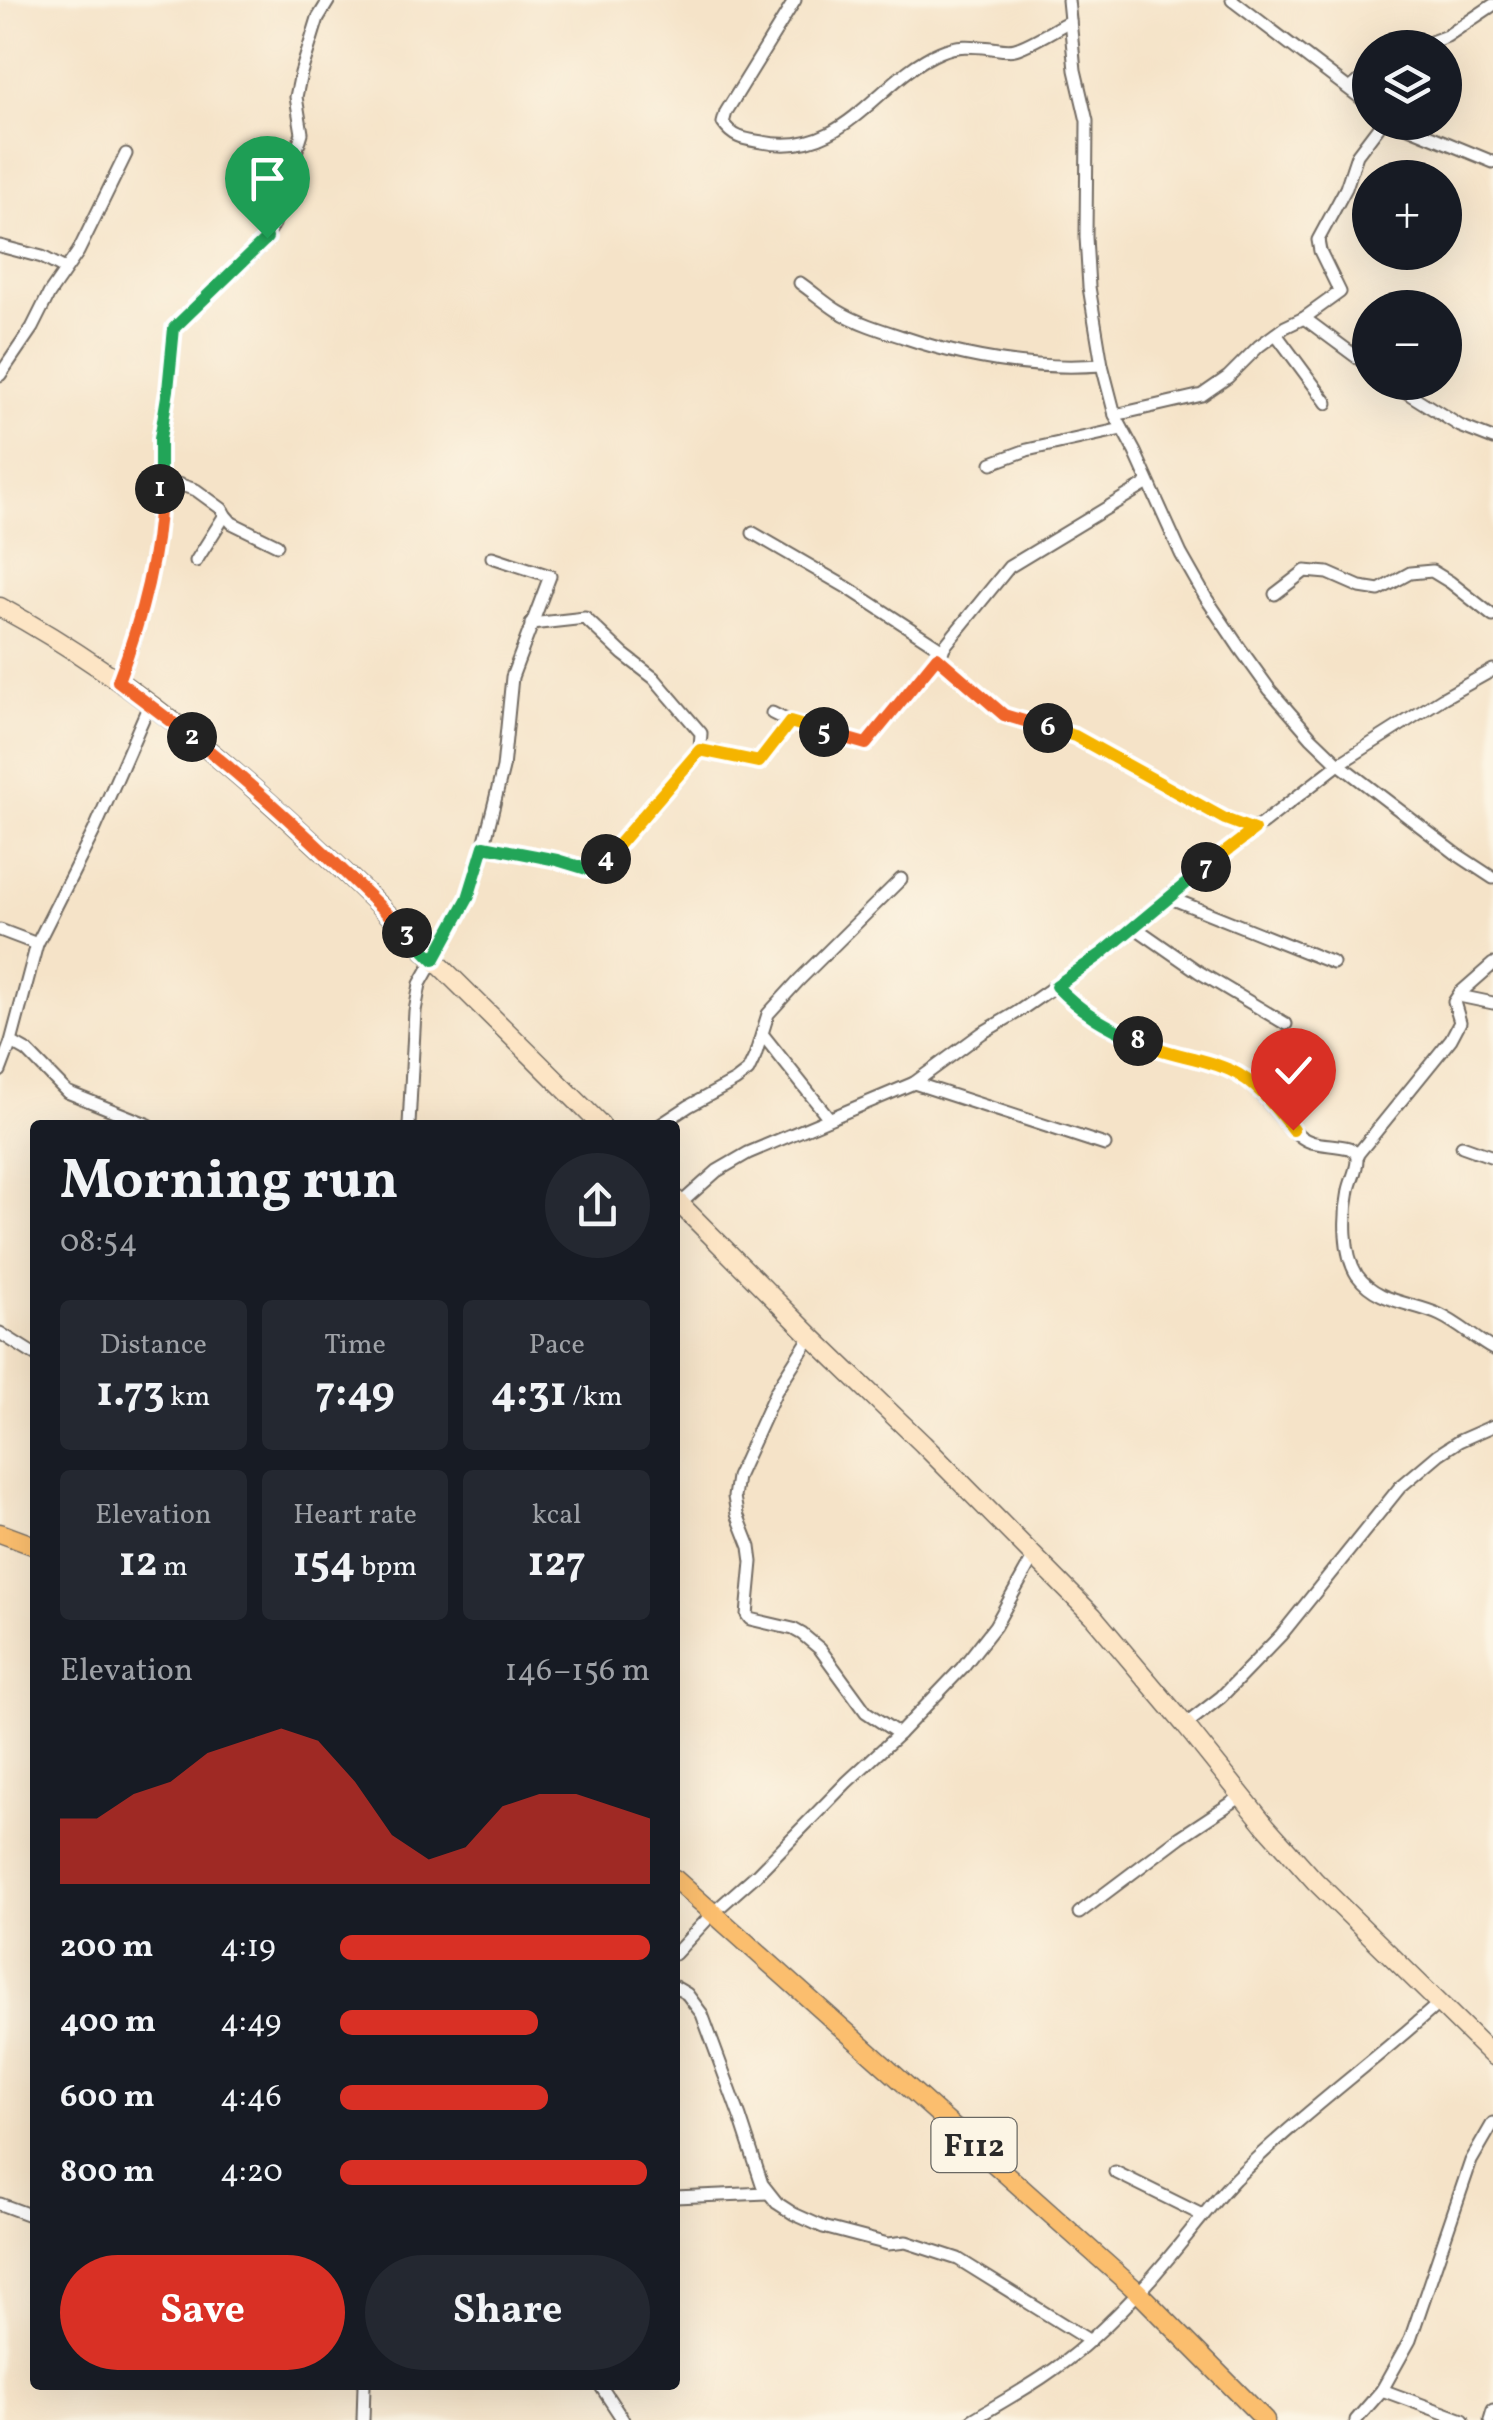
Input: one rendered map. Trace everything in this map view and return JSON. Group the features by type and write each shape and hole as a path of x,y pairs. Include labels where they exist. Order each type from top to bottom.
{"main road":[{"path":"0,608 118,681 225,763 298,828 596,1120"},
{"path":"680,1203 1093,1616 1315,1881 1438,2004 1490,2048"},
{"path":"0,1533 30,1544"},
{"name":"F112","path":"680,1883 1138,2292 1264,2420"}],"street":[{"path":"118,681 133,643 151,570 160,496 160,439 174,328 258,249 274,224 302,133 296,97 301,73 318,18 328,0"},
{"path":"795,0 726,112 722,122 735,137 770,144 805,142 840,128 930,56 957,45 1013,50 1070,20"},
{"path":"1068,0 1075,70 1087,120 1086,238 1089,286 1102,365 1115,415 1182,554 1206,598 1270,690 1340,764 1493,878"},
{"path":"1232,0 1350,89"},
{"path":"1456,30 1493,6"},
{"path":"1115,415 1202,395 1276,334 1340,292 1318,240 1346,188 1356,155 1368,140"},
{"path":"1439,140 1487,160 1493,148"},
{"path":"0,375 78,252 126,154"},
{"path":"0,246 65,269"},
{"path":"800,283 838,311 873,328 934,348 1031,366 1102,365"},
{"path":"1304,318 1352,354"},
{"path":"1276,334 1326,403"},
{"path":"1419,400 1460,426 1493,439"},
{"path":"992,464 1028,450 1122,428"},
{"path":"160,478 196,490 222,508 232,523 277,545"},
{"path":"772,713 866,744 1009,567 1148,483"},
{"path":"196,561 224,516"},
{"path":"754,534 848,588 940,653 1004,715 1075,736 1225,819 1254,830"},
{"path":"409,1120 414,1011 420,984 468,898 502,768 512,677 550,576 492,558"},
{"path":"1275,594 1305,571 1328,573 1360,588 1380,590 1410,572 1432,572 1493,616"},
{"path":"484,846 590,870 605,860 700,750 702,733 654,678 584,618 532,624"},
{"path":"680,1199 748,1152 914,1084 982,1033 1100,955 1168,897 1340,764 1493,670"},
{"path":"0,1071 37,944 94,831 150,704"},
{"path":"700,750 759,762 790,722"},
{"path":"668,1120 748,1071 768,1014 900,880"},
{"path":"1168,897 1333,963"},
{"path":"1133,926 1199,972 1286,1024"},
{"path":"0,930 37,944"},
{"path":"1493,964 1460,993 1454,1002 1460,1022 1450,1039 1357,1155 1346,1230 1350,1257 1362,1281 1384,1297 1440,1315 1493,1349"},
{"path":"1056,986 1076,1006 1113,1029 1147,1045 1231,1070 1265,1096 1301,1137 1349,1148 1357,1155"},
{"path":"1460,993 1493,1003"},
{"path":"763,1036 829,1118"},
{"path":"11,1042 28,1050 67,1092 136,1120"},
{"path":"914,1084 1106,1145"},
{"path":"1462,1146 1493,1156"},
{"path":"0,1333 30,1352"},
{"path":"811,1336 776,1391 736,1476 737,1514 752,1562 747,1615 750,1620 802,1634 820,1649 866,1712 899,1734"},
{"path":"1184,1725 1221,1696 1281,1635 1400,1488 1439,1454 1493,1426"},
{"path":"680,1949 962,1668 995,1626 1034,1556"},
{"path":"1079,1913 1242,1796"},
{"path":"680,1990 688,1994 702,2014 767,2193 794,2214 823,2227 888,2244 906,2242 958,2260 1090,2341"},
{"path":"972,2420 1090,2341 1166,2261 1202,2214 1296,2122 1438,2004"},
{"path":"1356,2420 1382,2390 1410,2340 1471,2161 1493,2123"},
{"path":"1115,2172 1202,2214"},
{"path":"680,2197 767,2193"},
{"path":"0,2204 30,2215"},
{"path":"363,2420 364,2390"},
{"path":"603,2390 623,2420"},
{"path":"1382,2390 1463,2420"},
{"path":"1490,2420 1493,2410"}],"route":[{"path":"267,238 174,328 160,439 160,496 151,570 133,643 118,681 225,763 434,960 468,898 484,846 590,870 605,860 700,750 759,762 790,722 866,744 937,657 1004,715 1075,736 1225,819 1254,830 1056,986 1090,1017 1113,1029 1147,1045 1231,1070 1265,1096 1293,1130"}]}
